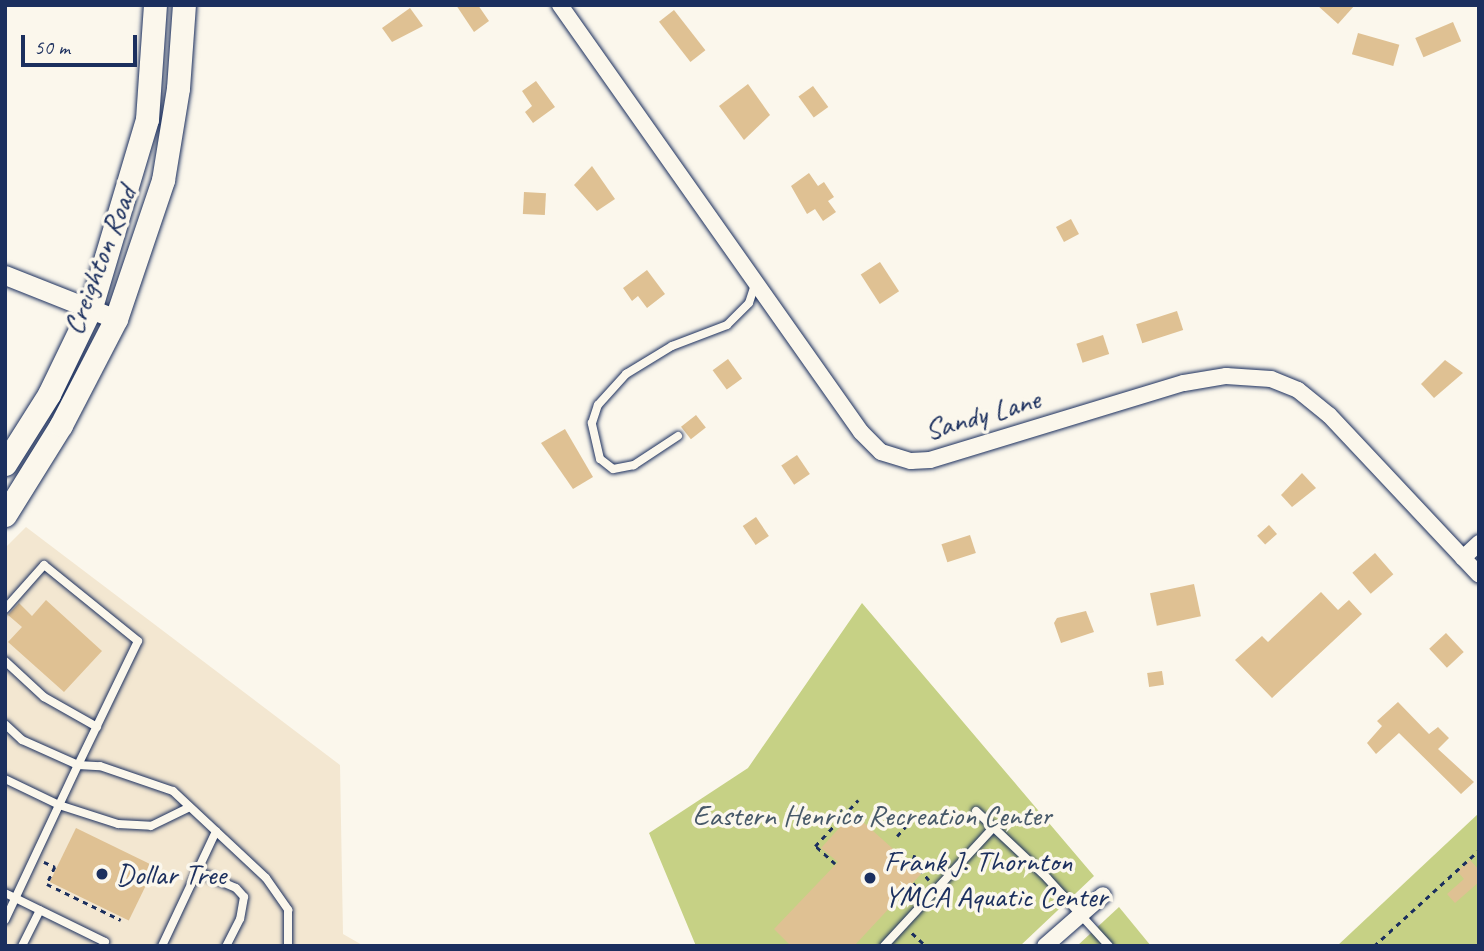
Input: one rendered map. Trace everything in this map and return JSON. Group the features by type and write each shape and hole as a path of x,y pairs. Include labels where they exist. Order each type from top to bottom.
{"main road":[{"name":"Creighton Road","path":"5,464 49,394 91,307 147,120 155,5"},
{"name":"Creighton Road","path":"5,514 61,425 116,318 163,180 178,88 184,5"}],"street":[{"name":"Sandy Lane","path":"560,5 861,432 875,447 898,459 930,460 1184,383 1226,376 1271,379 1298,390 1329,415 1479,575"},
{"path":"5,275 116,318"},
{"path":"1463,558 1479,542"},
{"path":"1045,946 1103,895"}],"lane":[{"path":"678,436 634,465 613,469 600,459 592,423 598,405 626,374 672,346 727,326 749,303 755,281"},
{"path":"5,608 44,565 138,642 5,920"},
{"path":"5,661 44,697 97,727"},
{"path":"5,724 22,740 78,765 100,766 173,791 266,878 288,910 288,946"},
{"path":"7,783 59,805 134,826 167,820 190,807"},
{"path":"976,811 1110,946"},
{"path":"884,946 993,828"},
{"path":"162,946 200,872 216,831"},
{"path":"200,872 240,892 244,901 240,919 226,946"},
{"path":"5,893 105,942 103,946"},
{"path":"22,946 40,910"}],"path":[{"path":"835,864 815,846 858,800"},
{"path":"897,836 914,817"},
{"path":"1374,946 1479,850"},
{"path":"915,855 915,867 929,880"},
{"path":"44,862 55,867 47,884 121,920"},
{"path":"913,883 920,890"},
{"path":"911,931 925,945"}],"shaded area":[{"path":"26,527 340,765 343,934 364,946 5,946 5,548"}],"green space":[{"name":"Eastern Henrico Recreation Center","path":"862,603 1094,876 1020,946 696,946 649,833 748,768"},
{"path":"1479,813 1479,946 1337,946"},
{"path":"1119,907 1151,946 1077,946"}],"building":[{"path":"456,5 478,5 489,21 474,32"},
{"path":"1317,5 1355,5 1338,24"},
{"path":"410,8 423,26 392,42 382,28"},
{"path":"674,10 705,50 690,62 659,22"},
{"path":"1453,22 1461,41 1423,57 1415,38"},
{"path":"1358,33 1399,45 1393,66 1352,54"},
{"path":"536,81 555,107 533,123 525,112 532,106 522,91"},
{"path":"748,84 770,115 744,140 719,106"},
{"path":"813,86 828,107 814,118 798,97"},
{"path":"592,166 615,199 597,211 574,185"},
{"path":"809,173 818,186 824,182 834,197 828,201 836,212 823,221 815,209 807,214 791,186"},
{"path":"524,192 546,193 545,215 523,214"},
{"path":"1071,219 1079,234 1064,242 1056,227"},
{"path":"880,262 899,291 880,304 861,275"},
{"path":"647,270 665,294 647,308 638,296 632,301 623,288"},
{"path":"1177,311 1183,330 1142,343 1136,324"},
{"path":"1103,335 1109,354 1083,363 1076,344"},
{"path":"728,359 742,378 727,390 713,370"},
{"path":"1445,360 1463,373 1434,398 1421,384"},
{"path":"696,415 706,428 691,439 681,427"},
{"path":"565,429 593,477 573,489 541,443"},
{"path":"797,455 810,474 794,485 781,466"},
{"path":"1302,473 1316,488 1292,507 1281,495"},
{"path":"756,517 769,536 756,545 743,526"},
{"path":"1269,525 1277,534 1265,545 1257,536"},
{"path":"970,535 976,553 947,562 941,544"},
{"path":"1375,553 1393,574 1371,594 1352,573"},
{"path":"1194,584 1201,616 1157,626 1150,593"},
{"path":"1321,592 1338,610 1349,600 1362,614 1272,698 1235,660 1262,636 1268,642"},
{"path":"46,600 102,651 64,692 8,642 22,627 8,615 19,603 32,616"},
{"path":"1086,611 1094,632 1061,643 1054,623 1057,618"},
{"path":"1446,633 1464,652 1447,668 1429,649"},
{"path":"1162,671 1164,685 1149,687 1147,673"},
{"path":"1398,702 1429,734 1438,727 1449,738 1438,749 1474,782 1461,794 1399,733 1376,754 1367,743 1382,726 1377,721"},
{"name":"Frank J. Thornton YMCA Aquatic Center","path":"853,813 921,874 854,946 791,946 774,929 838,862 821,848"},
{"name":"Dollar Tree","path":"76,828 155,867 129,921 50,882"},
{"path":"1470,860 1479,870 1479,882 1455,903 1447,894 1464,879 1457,871"}],"place":[{"name":"Dollar Tree","path":"102,874"},
{"name":"Frank J. Thornton YMCA Aquatic Center","path":"870,878"}]}
